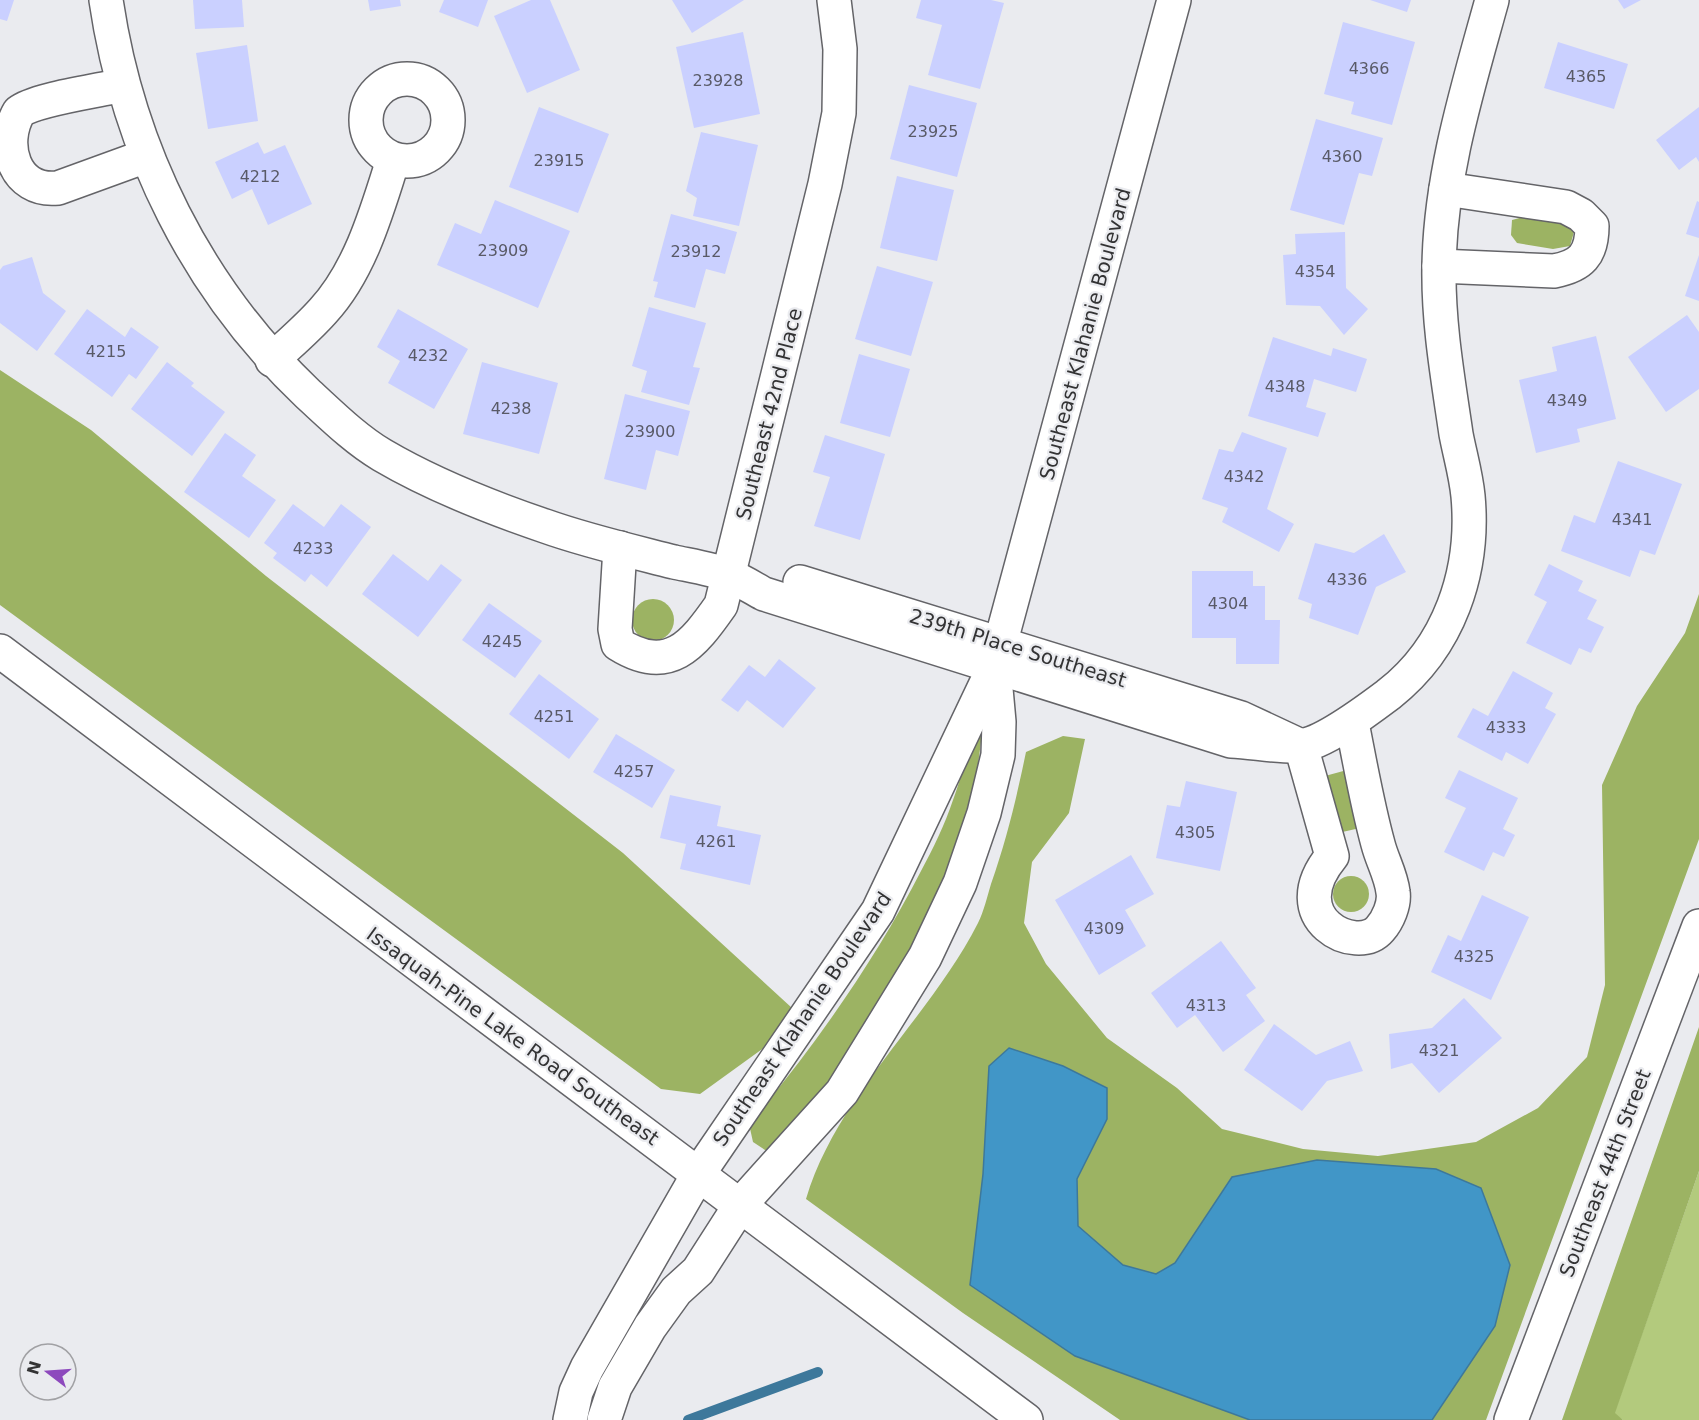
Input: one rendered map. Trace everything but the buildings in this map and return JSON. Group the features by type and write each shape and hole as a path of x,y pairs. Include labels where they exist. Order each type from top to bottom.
{"street":[{"name":"239th Place Southeast","path":"106,0 113,50 131,117 146,156 180,227 208,273 272,360 330,415 380,454 445,488 546,527 730,576 764,594 998,654 1231,741 1301,746 1352,723 1403,683 1438,642 1456,605 1466,557 1468,498 1441,324 1439,266 1446,189 1455,144 1492,0"},
{"name":"Southeast 42nd Place","path":"620,548 615,629 618,644 630,652 667,659 680,653 704,629 722,605 840,113 840,49 834,0"},
{"name":"Southeast Klahanie Boulevard","path":"570,1420 576,1392 587,1368 699,1173 878,911 998,654 1174,0"},
{"path":"122,85 29,106 10,123 5,135 6,159 21,180 45,189 58,188 146,156"},
{"path":"272,360 324,310 356,260 374,220 393,160"},
{"path":"1439,266 1554,271 1572,267 1585,256 1592,242 1592,226 1581,215 1566,207 1446,189"},
{"name":"Issaquah-Pine Lake Road Southeast","path":"0,651 368,929 741,1204 1026,1420"},
{"name":"Southeast Klahanie Boulevard","path":"604,1420 615,1387 650,1327 676,1291 698,1271 741,1204 842,1092 925,957 960,883 987,801 998,755 998,654"},
{"path":"1352,723 1378,845 1394,893 1389,916 1378,932 1362,937 1343,935 1327,927 1318,915 1313,901 1321,869 1332,856 1378,845"},
{"path":"1301,746 1332,856"},
{"name":"Southeast 44th Street","path":"1511,1420 1699,926"}],"green space":[{"path":"1527,216 1569,222 1574,232 1570,246 1553,249 1517,243 1511,235 1512,220"},
{"path":"0,370 91,430 266,576 623,853 804,1019 700,1094 661,1089 0,605"},
{"path":"1699,594 1699,839 1486,1420 1120,1420 963,1313 806,1199 820,1161 839,1126 861,1091 935,992 978,923 1015,803 1026,752 1063,736 1085,739 1069,813 1032,862 1024,923 1046,964 1107,1038 1177,1088 1222,1129 1303,1149 1378,1156 1476,1142 1538,1108 1587,1057 1605,985 1602,785 1637,706 1685,633"},
{"path":"653,599 668,605 674,620 668,635 653,641 638,635 632,620 638,605"},
{"path":"982,734 976,780 953,853 916,949 831,1098 774,1156 753,1142 749,1124 820,1034 884,937 943,827 968,758"},
{"path":"1347,770 1360,828 1338,833 1325,776"},
{"path":"1351,876 1364,881 1369,894 1364,907 1351,912 1338,907 1333,894 1338,881"},
{"path":"1699,1027 1699,1171 1615,1413 1623,1420 1562,1420"},
{"path":"1699,1171 1699,1420 1623,1420 1614,1414"}],"water":[{"path":"1009,1048 1063,1066 1107,1088 1107,1119 1077,1179 1078,1226 1123,1265 1156,1274 1175,1263 1232,1177 1317,1160 1436,1169 1481,1188 1510,1265 1495,1326 1432,1420 1250,1420 1075,1356 970,1285 983,1174 989,1066"}],"waterway":[{"path":"688,1420 818,1372"}]}
